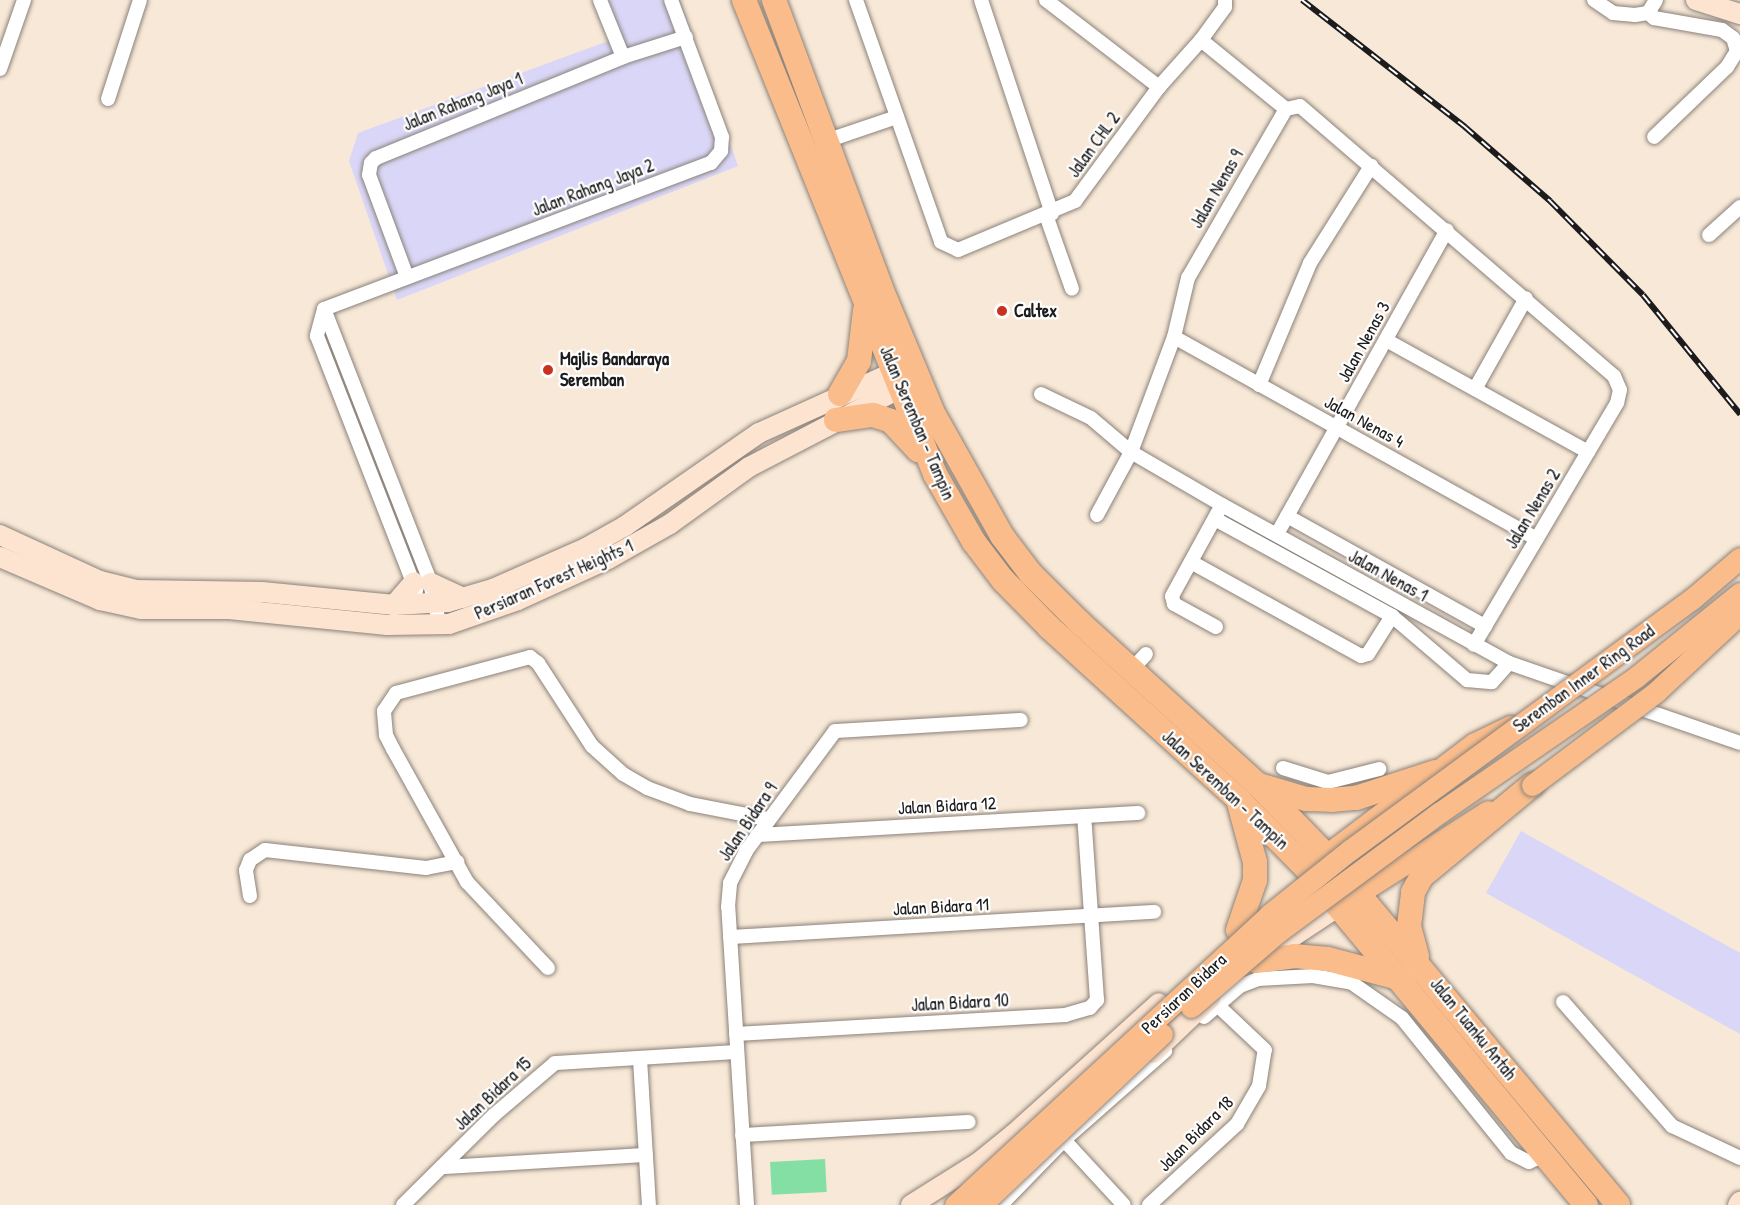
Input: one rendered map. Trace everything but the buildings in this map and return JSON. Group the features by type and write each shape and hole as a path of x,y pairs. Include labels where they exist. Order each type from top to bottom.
{"highway":[{"name":"Jalan Seremban - Tampin","path":"744,0 866,298 896,381 934,474 974,542 1004,580 1050,628 1239,800 1317,862"},
{"name":"Jalan Seremban - Tampin","path":"774,0 826,141 933,413 981,504 1031,574 1139,661 1257,784 1317,862"},
{"path":"840,394 859,361 866,298"},
{"path":"836,420 873,416 891,421 911,438 934,474"},
{"path":"1257,784 1306,799 1331,800 1356,798 1435,772"},
{"path":"1256,961 1294,956 1411,971 1409,926 1413,892 1422,876 1532,785"},
{"path":"1238,930 1255,880 1253,852 1239,800"},
{"name":"Jalan Tuanku Antah","path":"1317,862 1618,1205"},
{"name":"Jalan Tuanku Antah","path":"1411,971 1586,1205"}],"main road":[{"name":"Seremban Inner Ring Road","path":"1432,805 1539,711 1692,599 1740,558"},
{"name":"Seremban Inner Ring Road","path":"1432,805 1636,676 1740,593"},
{"path":"1349,899 1532,785 1657,691 1740,614"},
{"path":"1317,862 1473,744 1539,711"},
{"name":"Persiaran Bidara","path":"954,1205 1270,914 1432,805"},
{"name":"Persiaran Bidara","path":"981,1205 1206,993 1432,805"},
{"path":"1377,815 1378,837 1384,846 1394,853 1418,854"}],"street":[{"path":"0,69 24,0"},
{"path":"108,99 140,0"},
{"path":"600,0 623,57"},
{"name":"Jalan Rahang Jaya 2","path":"422,582 317,336 324,309 711,163 721,151 722,137 671,0"},
{"path":"826,141 897,117 856,0"},
{"path":"981,0 1072,289"},
{"path":"1046,0 1159,87"},
{"path":"1594,0 1613,13 1648,13 1654,18 1722,30 1732,38 1738,51 1727,67 1654,137"},
{"path":"1648,13 1656,0"},
{"path":"1696,0 1740,14"},
{"name":"Jalan CHL 2","path":"897,117 941,242 951,249 958,250 1049,214 1075,201 1159,87 1201,40 1225,3"},
{"name":"Jalan Rahang Jaya 1","path":"407,277 369,175 371,163 382,154 623,57 686,37"},
{"path":"1201,40 1286,109 1307,109 1526,298 1474,389"},
{"name":"Jalan Nenas 9","path":"1096,515 1131,452 1174,337 1188,278 1286,109"},
{"path":"1259,385 1310,263 1371,166"},
{"path":"1709,235 1740,207"},
{"name":"Jalan Nenas 3","path":"1277,534 1448,230"},
{"name":"Jalan Nenas 2","path":"1474,645 1617,403 1620,390 1614,376 1526,298"},
{"name":"Jalan Nenas 4","path":"1174,337 1537,539"},
{"path":"1386,340 1588,452"},
{"name":"Persiaran Forest Heights 1","path":"0,535 100,581 135,590 262,592 394,605 428,605 463,598 586,548 647,512 725,453 840,394 896,381"},
{"name":"Persiaran Forest Heights 1","path":"0,557 100,600 141,609 262,611 431,627 518,600 608,559 670,524 749,467 836,420 896,381"},
{"name":"Jalan Nenas 1","path":"1041,394 1091,418 1131,452 1222,505 1509,663 1740,743"},
{"path":"1216,627 1174,604 1172,596 1222,505"},
{"path":"1287,516 1485,626"},
{"path":"1215,519 1392,616 1467,680 1492,682 1509,663"},
{"path":"1191,562 1361,656 1368,654 1392,616"},
{"path":"422,582 463,598"},
{"path":"422,582 431,627"},
{"path":"394,605 422,582"},
{"path":"1408,630 1418,614"},
{"path":"548,968 476,894 386,735 386,705 396,693 520,657 538,663 592,746 623,774 690,804 768,819"},
{"name":"Jalan Bidara 9","path":"747,1205 730,937 730,883 757,835 835,731 1021,720"},
{"path":"1283,768 1328,782 1379,769"},
{"name":"Jalan Bidara 12","path":"757,835 1138,813"},
{"path":"1084,816 1090,916"},
{"path":"250,896 246,870 250,860 265,850 426,868 457,862"},
{"name":"Persiaran Bidara","path":"911,1205 978,1163 1014,1134 1238,930 1317,862"},
{"path":"1272,901 1284,898 1305,905 1310,911 1309,926"},
{"name":"Persiaran Bidara","path":"992,1205 1256,961 1349,899"},
{"name":"Jalan Bidara 11","path":"730,937 1154,912"},
{"name":"Jalan Bidara 10","path":"736,1034 1078,1013 1097,1000 1090,916"},
{"path":"1001,1205 1064,1140 1214,1002 1240,986 1276,976 1313,975 1352,983 1402,1018 1511,1154 1530,1162 1546,1154"},
{"name":"Jalan Bidara 18","path":"1149,1205 1237,1124 1259,1086 1265,1050 1214,1002"},
{"path":"1563,1002 1672,1126 1740,1158"},
{"name":"Jalan Bidara 15","path":"403,1205 444,1167 494,1115 555,1063 571,1059 640,1059 737,1052"},
{"path":"640,1059 649,1205"},
{"path":"742,1135 969,1122"},
{"path":"1064,1140 1124,1205"},
{"path":"444,1167 646,1155"}],"shaded area":[{"path":"594,0 680,0 738,166 397,300 349,161 358,133 611,40"},
{"path":"1521,831 1740,953 1740,1034 1486,893"}],"green space":[{"path":"825,1159 827,1192 772,1195 770,1162"}],"railway":[{"path":"1302,0 1465,127 1550,201 1643,295 1740,414"}],"place":[{"name":"Caltex","path":"1002,311"},
{"name":"Majlis Bandaraya Seremban","path":"548,370"}]}
